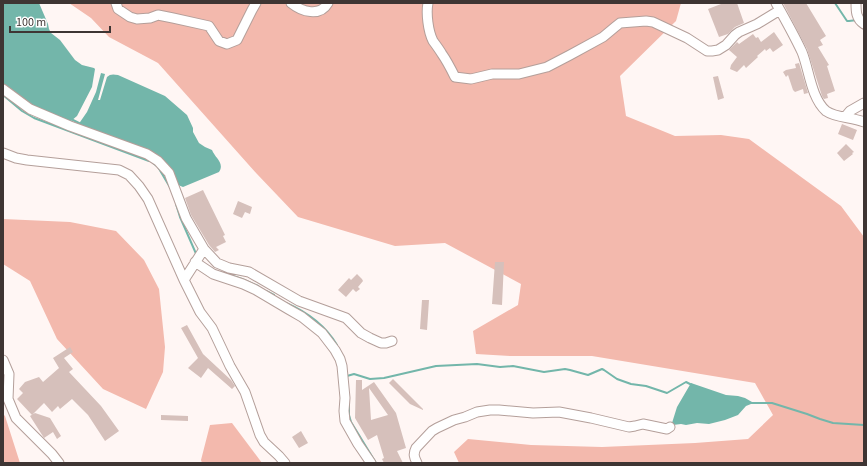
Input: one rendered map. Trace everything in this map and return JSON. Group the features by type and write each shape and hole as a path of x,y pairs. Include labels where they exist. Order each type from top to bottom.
{"street":[{"path":"116,3 118,9 136,19 150,18 158,15 209,26 219,41 227,44 237,40 256,3"},
{"path":"291,3 308,12 319,11 328,3"},
{"path":"428,3 428,23 434,43 450,67 454,76 471,79 492,74 520,74 547,67 603,37 620,23 646,21 653,22 687,38 707,51 718,50 726,45 735,35 757,24 778,7 802,54 816,96 821,105 834,115 864,122"},
{"path":"856,3 858,18 864,24"},
{"path":"3,90 30,109 70,126 146,154 158,161 169,173 199,256 213,274 256,290 288,309 299,308 346,318 361,333 370,338 381,343 392,341"},
{"path":"844,117 850,111 864,103"},
{"path":"3,153 27,160 119,170 129,175 148,199 200,312 212,328 230,366 245,392 260,436 285,463"},
{"path":"184,280 199,256"},
{"path":"199,256 229,268 249,272 269,284 299,308 322,333 335,350 342,366 345,398 345,421 358,444 372,463"},
{"path":"3,360 9,374 8,399 16,418 59,463"},
{"path":"416,463 414,451 432,431 454,420 477,412 490,410 559,412 629,427 643,424 667,429 670,427"}],"shaded area":[{"path":"69,3 681,3 676,21 620,76 626,116 675,136 721,135 749,139 841,206 864,237 864,463 459,463 454,452 468,439 531,445 602,447 748,439 773,415 755,383 592,356 510,356 476,354 473,331 518,305 521,284 445,243 395,246 298,217 257,174 158,63 109,37 91,18"},
{"path":"3,219 70,222 116,231 144,260 159,289 165,347 163,372 146,409 103,389 57,339 30,281 3,264"},
{"path":"3,414 5,416 20,463 3,463"},
{"path":"232,423 262,463 202,463 201,460 210,425"}],"water":[{"path":"3,3 39,3 51,33 60,40 75,60 82,65 95,69 92,87 77,116 71,121 33,107 3,85"},
{"path":"101,73 105,74 98,100 100,100 107,77 113,74 165,96 187,115 199,143 212,150 221,166 219,172 183,187 178,185 168,166 78,125 87,112 96,92"},
{"path":"691,383 726,395 745,398 752,402 738,415 725,420 709,424 697,423 673,425 672,423 677,407"}],"building":[{"path":"721,3 737,3 744,23 735,27 728,34 719,37 708,9"},
{"path":"783,3 806,3 826,36 820,40 823,45 818,47 829,65 827,66 835,91 827,94 828,98 824,99 822,96 807,49"},
{"path":"774,32 783,45 773,52 770,48 766,51 765,49 746,68 744,65 737,72 730,69 737,57 729,50 737,42 739,44 753,34 756,38 758,37 761,42"},
{"path":"799,63 808,93 804,94 803,89 795,92 793,90 788,75 786,77 783,72 796,68 795,64"},
{"path":"718,76 724,98 718,100 713,77"},
{"path":"842,124 857,130 853,140 838,134"},
{"path":"846,144 854,152 844,161 837,153"},
{"path":"203,190 225,235 223,236 226,242 216,247 219,250 215,252 209,245 191,215 185,198"},
{"path":"238,201 252,207 250,214 245,212 242,218 233,214"},
{"path":"495,262 504,262 502,305 492,304"},
{"path":"357,274 363,281 358,287 360,289 356,292 353,289 346,297 338,290 349,278 351,280"},
{"path":"422,300 429,300 427,330 420,329"},
{"path":"187,325 203,354 231,380 235,386 232,389 208,368 201,378 188,368 198,358 181,328"},
{"path":"70,347 73,352 64,358 73,369 69,372 101,406 119,431 105,441 88,415 72,399 60,409 58,406 52,412 44,403 32,415 17,399 23,393 19,389 25,382 39,377 43,382 59,368 53,358"},
{"path":"393,379 423,410 410,404 389,383"},
{"path":"356,380 362,380 362,390 374,382 396,413 406,448 397,451 403,463 384,463 382,459 384,458 377,435 368,440 355,418","holes":["369,388 388,415 371,420"]},
{"path":"35,413 50,418 61,436 57,439 53,432 44,438 30,416"},
{"path":"161,415 188,416 188,421 161,420"},
{"path":"301,431 308,443 299,448 292,437"}],"waterway":[{"path":"835,3 847,21 857,20"},
{"path":"3,95 22,111 34,118 149,161"},
{"path":"71,119 81,124"},
{"path":"153,163 158,167 171,189"},
{"path":"176,204 197,256"},
{"path":"227,274 258,286"},
{"path":"266,291 274,295"},
{"path":"286,303 315,320 327,331 337,345"},
{"path":"347,376 354,374 370,379 384,378 436,366 477,364 500,367 513,366 544,372 565,369 588,375 602,369 617,379 667,393 686,382 692,385"},
{"path":"349,402 349,415 351,422 376,463"},
{"path":"750,403 772,403 833,423 864,425"}]}
